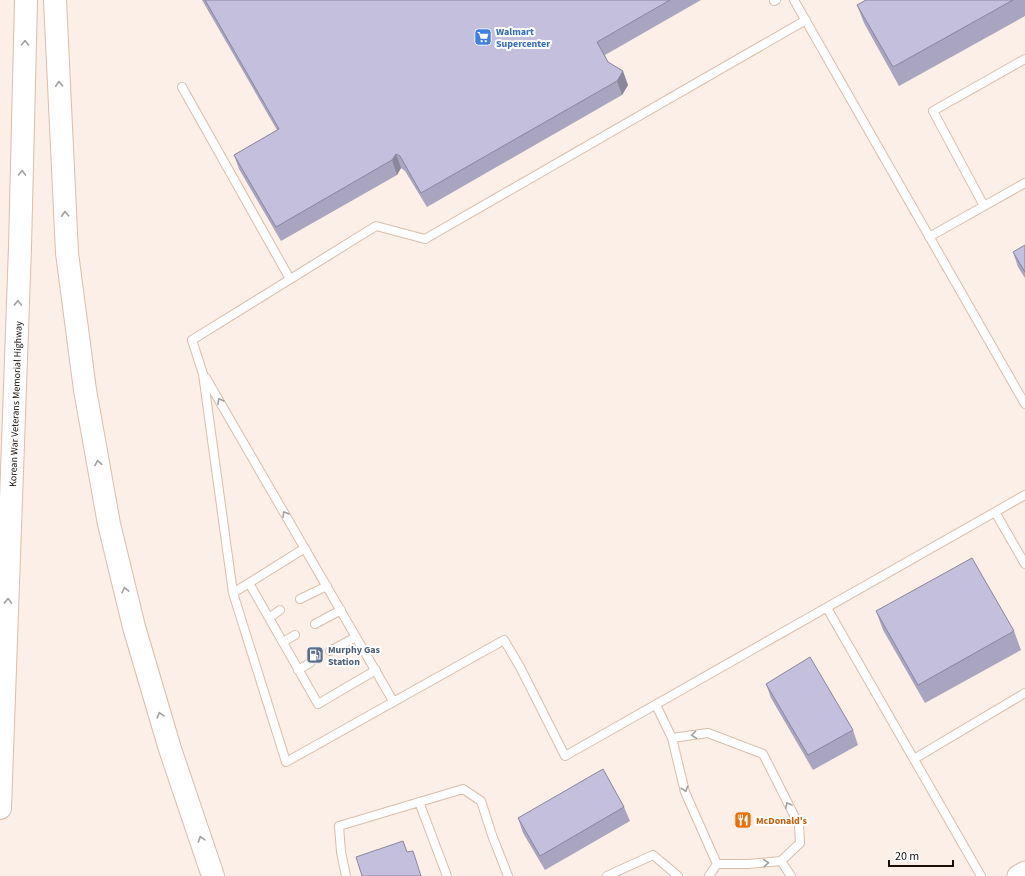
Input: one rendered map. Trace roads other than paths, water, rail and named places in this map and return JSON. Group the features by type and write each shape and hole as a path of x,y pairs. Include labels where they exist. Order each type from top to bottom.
{"highway":[{"name":"Korean War Veterans Memorial Highway","path":"0,808 20,263 26,0"},
{"path":"55,0 67,253 85,390 109,524 134,627 170,748 213,876"}],"street":[{"path":"1018,876 1025,872"}],"lane":[{"path":"794,0 1025,404"},
{"path":"806,20 425,239 376,226 192,340 203,374 233,593 286,762 504,640 520,667 565,756 1025,495"},
{"path":"984,206 933,111 1025,59"},
{"path":"182,87 290,279"},
{"path":"929,236 1025,183"},
{"path":"203,374 393,701"},
{"path":"995,512 1025,564"},
{"path":"233,593 305,548"},
{"path":"249,583 318,704 376,670"},
{"path":"300,599 327,586"},
{"path":"827,608 981,876"},
{"path":"269,618 280,610"},
{"path":"315,624 341,610"},
{"path":"283,642 295,635"},
{"path":"330,651 356,637"},
{"path":"298,670 310,663"},
{"path":"914,759 1025,693"},
{"path":"656,705 672,738 685,792 717,864"},
{"path":"672,738 708,733 763,754 799,825 800,842 781,861 748,864 717,864"},
{"path":"346,876 341,852 339,826 463,789 481,801 508,876"},
{"path":"420,802 447,876"},
{"path":"607,876 653,855 678,876"},
{"path":"781,861 791,876"},
{"path":"709,876 717,864"}],"place":[{"name":"Walmart Supercenter","path":"483,37"},
{"name":"Murphy Gas Station","path":"315,655"},
{"name":"McDonald's","path":"743,820"}]}
